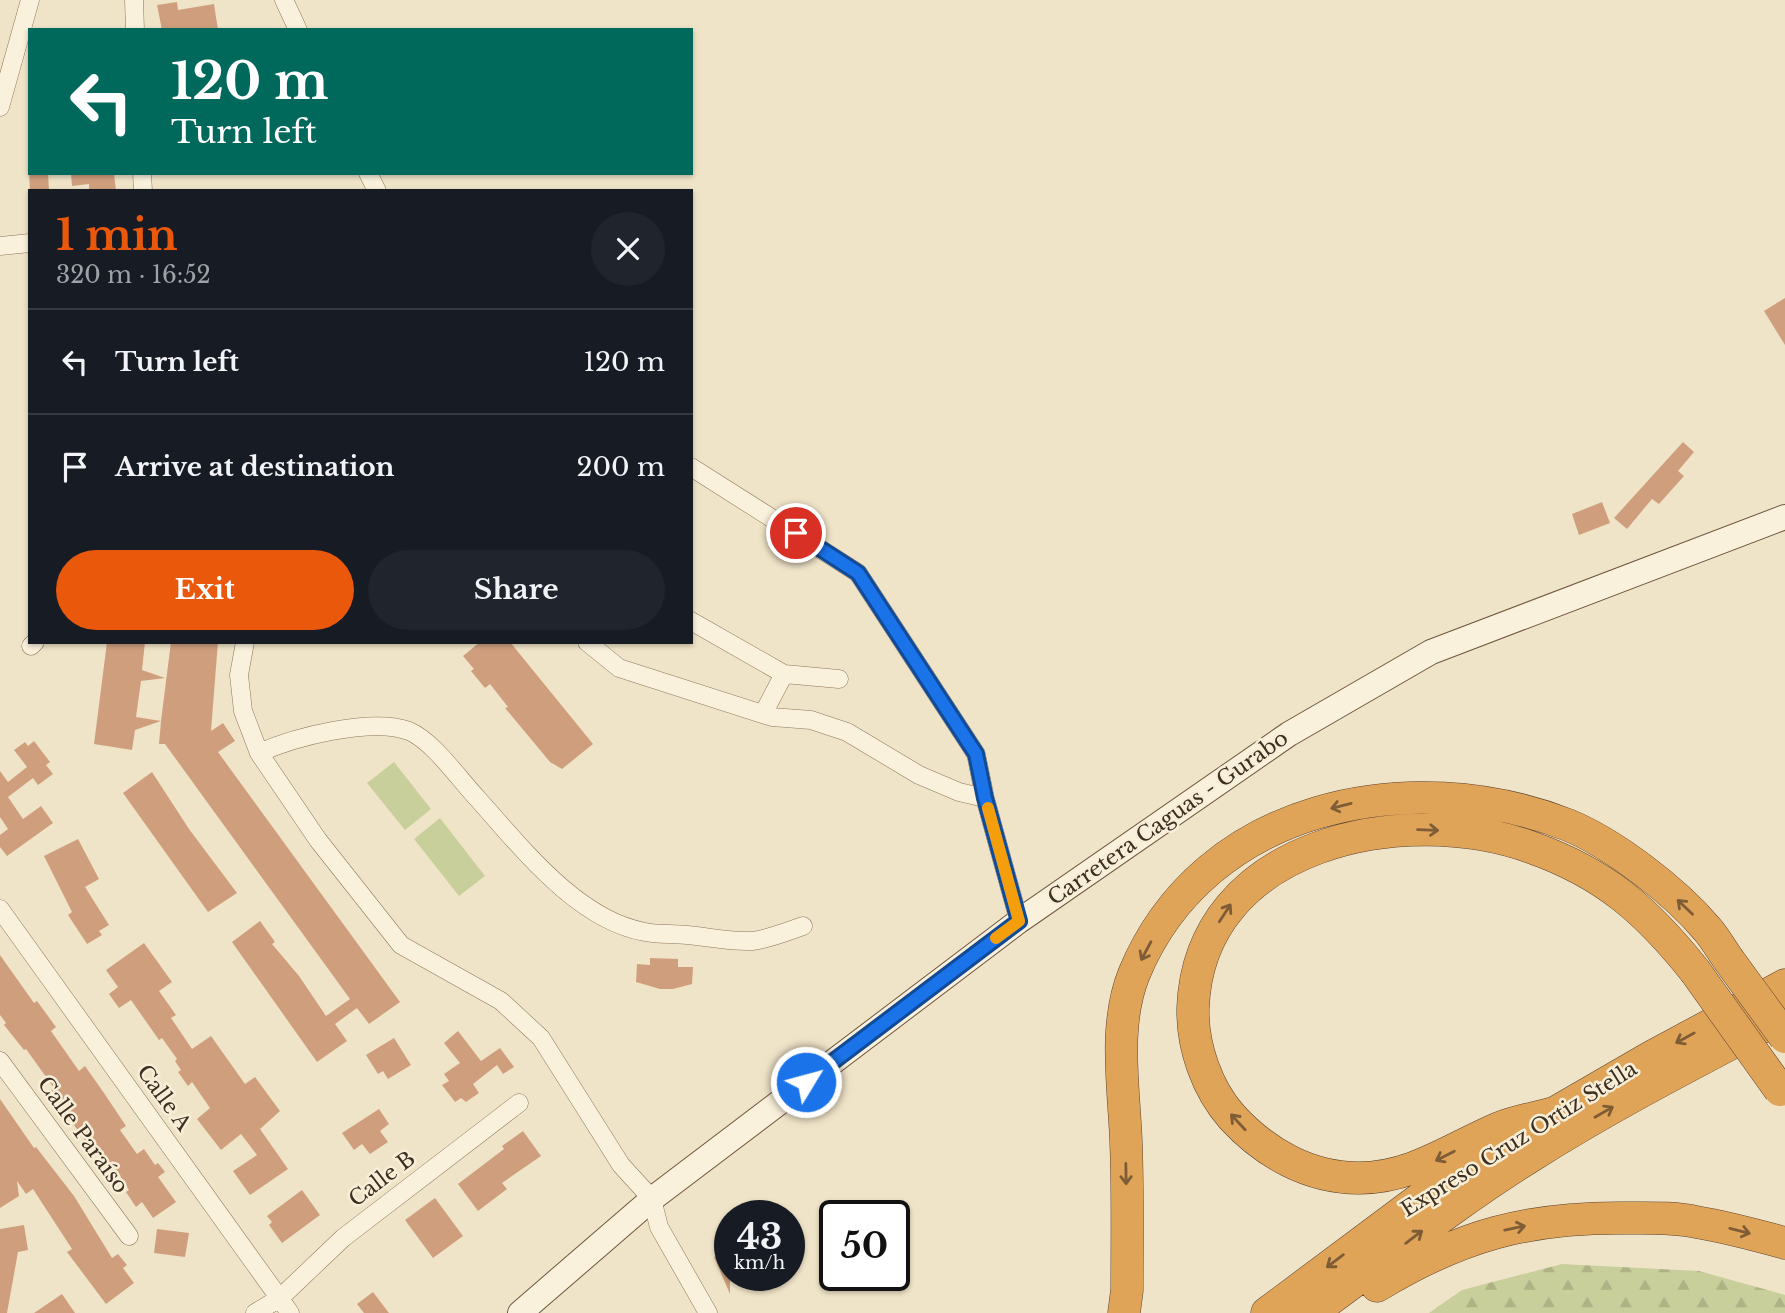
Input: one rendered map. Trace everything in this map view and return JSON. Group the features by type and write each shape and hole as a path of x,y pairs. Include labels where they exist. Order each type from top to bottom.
{"highway":[{"path":"1124,1313 1127,1290 1122,1070 1124,1006 1142,958 1159,927 1178,901 1214,867 1253,840 1286,824 1324,810 1376,799 1434,797 1479,801 1520,810 1569,826 1610,847 1680,901 1708,929 1785,1037"},
{"path":"1553,1113 1502,1127 1435,1161 1382,1177 1326,1175 1282,1157 1242,1128 1226,1110 1213,1089 1197,1045 1193,1020 1194,993 1200,965 1216,927 1230,905 1253,884 1290,860 1317,848 1381,832 1418,829 1494,836 1533,848 1587,872 1614,889 1647,916 1664,932 1695,971 1782,1093"},
{"name":"Expreso Cruz Ortiz Stella","path":"1267,1313 1425,1195 1553,1113 1785,985"},
{"name":"Expreso Cruz Ortiz Stella","path":"1311,1313 1480,1189 1526,1159 1652,1085 1785,1015"},
{"path":"1319,1313 1347,1304 1446,1248 1513,1228 1561,1220 1617,1218 1693,1221 1785,1243"}],"main road":[{"name":"Carretera Caguas - Gurabo","path":"520,1313 652,1199 1019,921 1289,734 1431,652 1785,517"}],"street":[{"path":"0,107 30,0"},
{"path":"134,0 135,28"},
{"path":"284,0 297,28"},
{"path":"0,246 28,243"},
{"path":"693,468 858,573 976,754 985,798 1019,921"},
{"path":"693,622 784,674 839,679"},
{"path":"245,644 239,675 243,711 259,753 317,840 401,945 501,1001 541,1038 621,1165 652,1199 659,1227 708,1313"},
{"path":"589,644 619,668 772,717 811,720 847,732 919,775 959,792 985,798"},
{"path":"762,714 784,674"},
{"path":"259,753 283,742 329,731 380,727 408,731 430,746 533,860 566,890 611,920 646,933 674,933 731,941 769,938 803,926"},
{"name":"Calle A","path":"0,909 285,1306"},
{"name":"Calle Paraíso","path":"0,1061 129,1236"},
{"name":"Calle B","path":"255,1313 285,1306 342,1238 519,1103"}],"green space":[{"path":"394,762 431,809 405,830 367,783"},
{"path":"440,818 485,876 459,896 414,839"},
{"path":"1562,1264 1699,1271 1785,1295 1785,1313 1429,1313 1462,1290"}],"building":[{"path":"177,2 178,10 214,4 218,28 162,28 157,5"},
{"path":"29,175 48,175 49,189 30,189"},
{"path":"71,175 114,175 116,189 89,189 89,184 72,186"},
{"path":"1785,298 1785,345 1764,311"},
{"path":"1683,442 1694,452 1678,471 1684,476 1659,504 1652,499 1627,529 1614,518"},
{"path":"1602,502 1610,523 1579,535 1572,514"},
{"path":"107,644 145,644 142,670 165,678 141,681 136,717 161,721 135,730 132,750 94,744"},
{"path":"171,644 218,644 211,731 223,723 235,741 218,752 400,1002 369,1024 357,1008 335,1024 347,1041 317,1062 232,942 260,921 275,942 272,944 299,976 326,1016 350,999 165,744 159,744"},
{"path":"478,644 512,644 593,744 562,769 550,762 505,708 508,707 490,684 485,688 471,671 474,669 463,656"},
{"path":"34,741 50,762 46,765 53,774 38,785 33,778 8,797 23,819 41,806 53,823 7,856 0,847 0,835 8,829 0,817 0,771 8,782 27,767 14,750 25,742 28,746"},
{"path":"152,772 189,829 237,893 208,912 123,793"},
{"path":"78,839 99,879 85,887 109,925 99,931 102,935 87,944 68,915 72,912 44,856"},
{"path":"144,943 172,982 159,991 176,1015 171,1018 192,1049 211,1036 245,1084 255,1077 280,1111 260,1129 288,1169 250,1195 233,1171 257,1155 241,1134 221,1150 197,1119 210,1108 192,1082 188,1086 178,1072 181,1070 175,1061 177,1059 162,1038 159,1040 131,1000 119,1008 109,994 118,987 106,970"},
{"path":"0,955 34,1003 37,1001 56,1027 51,1031 79,1071 85,1066 104,1093 126,1126 120,1130 137,1154 144,1149 155,1165 158,1163 165,1172 158,1177 176,1202 153,1218 142,1202 136,1207 126,1192 129,1190 111,1162 106,1165 88,1141 86,1142 50,1091 54,1088 26,1049 24,1050 4,1025 6,1023 0,1015"},
{"path":"650,958 678,959 678,967 693,967 692,984 660,989 636,982 637,964 650,965"},
{"path":"458,1031 481,1061 500,1048 514,1067 503,1074 497,1065 473,1084 479,1093 466,1102 461,1098 455,1102 442,1085 449,1081 444,1074 460,1063 444,1043"},
{"path":"394,1038 411,1065 388,1079 383,1071 378,1074 366,1055"},
{"path":"0,1099 34,1148 36,1147 74,1196 112,1258 118,1254 127,1265 123,1268 134,1283 106,1304 67,1252 72,1249 33,1189 26,1194 17,1181 19,1196 0,1208"},
{"path":"379,1109 389,1124 380,1131 388,1142 370,1154 362,1144 354,1150 342,1133"},
{"path":"523,1131 541,1156 502,1183 507,1189 478,1211 458,1184"},
{"path":"302,1190 320,1215 282,1243 269,1225 272,1222 267,1216"},
{"path":"435,1198 463,1236 433,1258 405,1220"},
{"path":"24,1225 28,1250 18,1252 7,1313 0,1313 0,1229"},
{"path":"157,1229 189,1233 185,1257 154,1253"},
{"path":"373,1292 389,1313 364,1313 357,1304"},
{"path":"62,1294 75,1313 34,1313"}],"slow traffic":[{"path":"988,808 1019,921 996,938"}],"route":[{"path":"796,533 858,573 976,754 985,798 1019,921 806,1082"}]}
